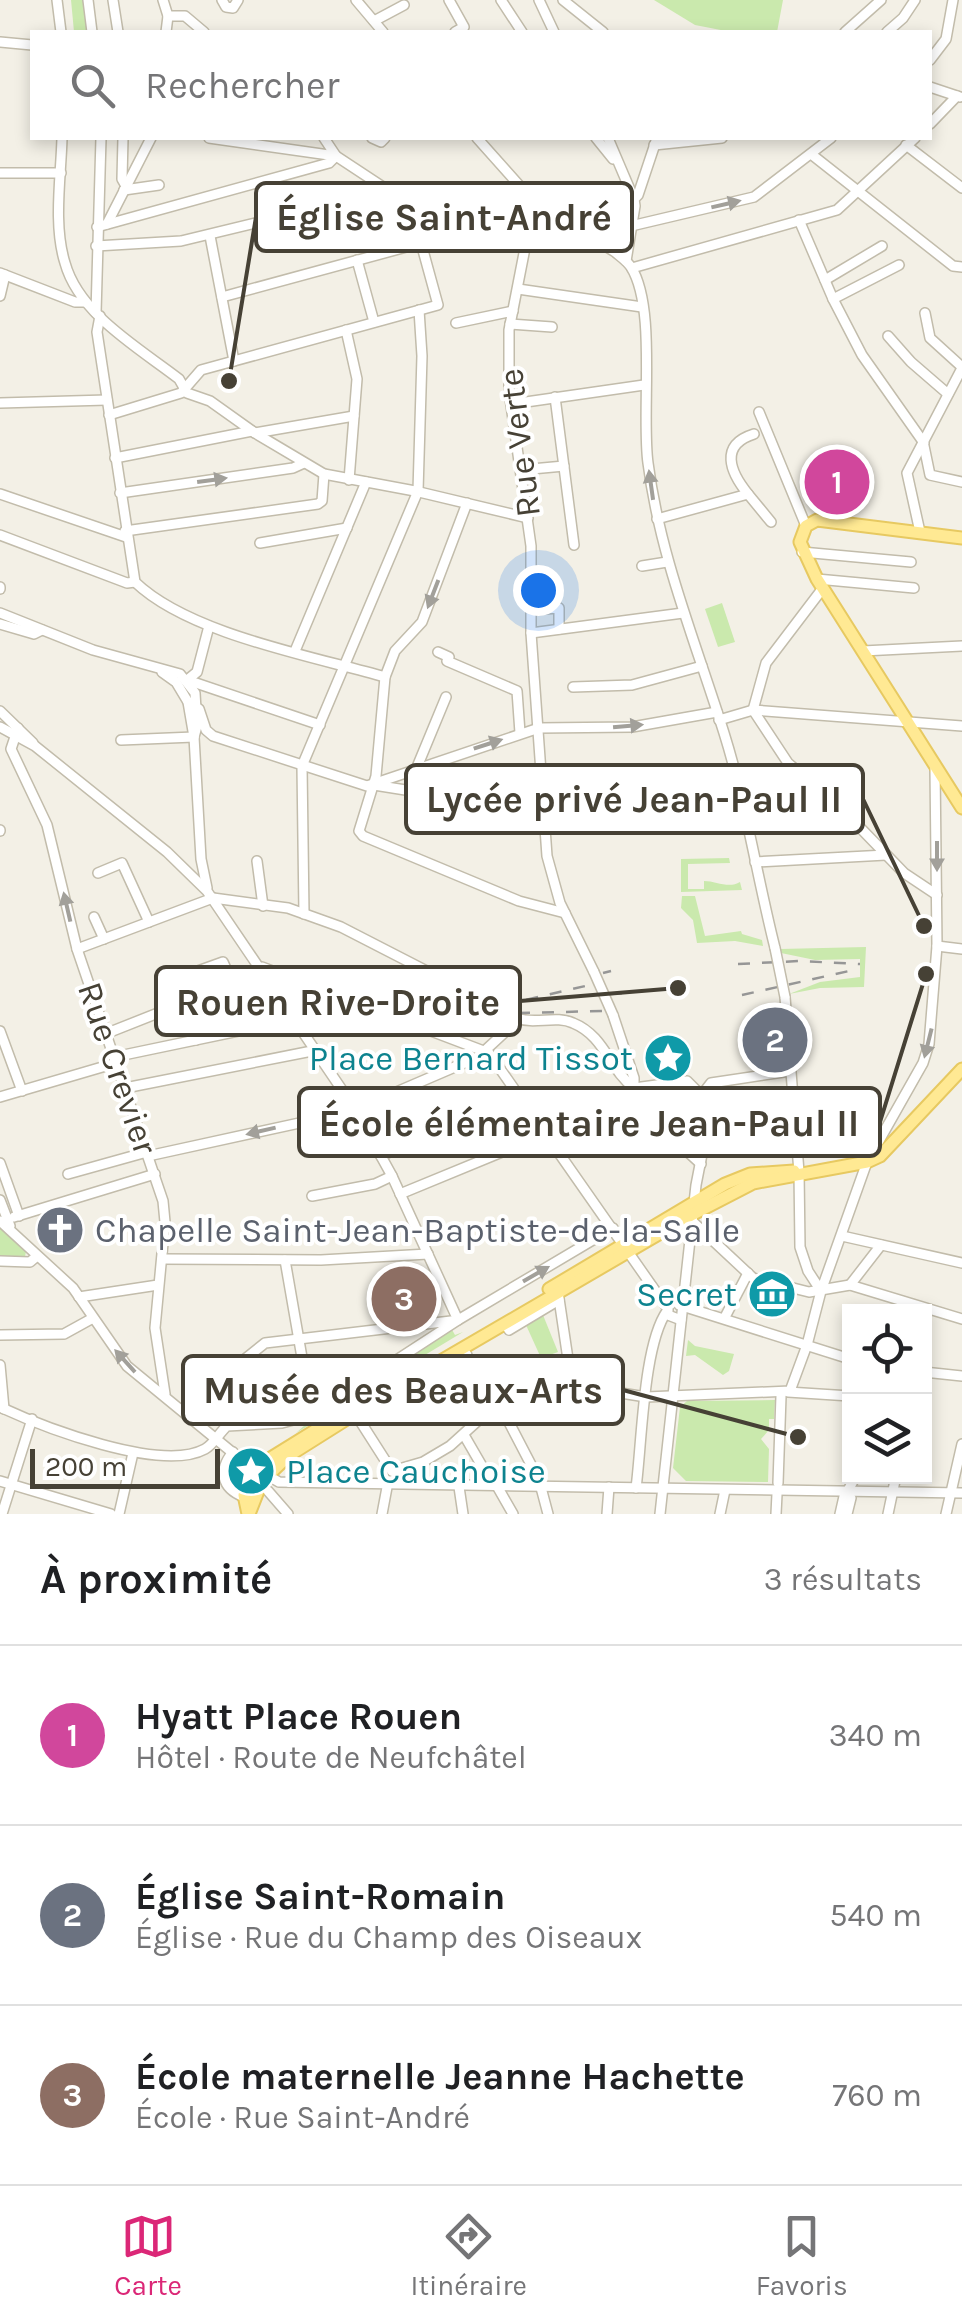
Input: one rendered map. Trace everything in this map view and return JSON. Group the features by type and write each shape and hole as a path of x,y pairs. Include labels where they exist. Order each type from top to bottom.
{"main road":[{"path":"962,538 826,520 806,526 800,537 802,552 820,584 962,808"},
{"path":"354,1411 386,1399 558,1296 694,1200 750,1174 868,1162 889,1150 961,1069"},
{"path":"249,1514 244,1497 246,1481 354,1411 627,1247 753,1183 791,1177 799,1172"},
{"path":"249,1514 259,1473"}],"street":[{"path":"57,0 61,30"},
{"path":"88,0 92,30"},
{"path":"113,0 118,30"},
{"path":"162,0 168,16 166,30"},
{"path":"222,0 226,7 233,8 238,0"},
{"path":"356,0 381,30"},
{"path":"448,0 464,28 459,30"},
{"path":"501,0 521,30"},
{"path":"538,0 553,30"},
{"path":"563,0 600,30"},
{"path":"847,30 882,0"},
{"path":"888,30 915,0"},
{"path":"932,57 946,39 953,0"},
{"path":"374,21 404,6"},
{"path":"168,16 185,16 202,30"},
{"path":"0,42 30,45"},
{"path":"932,88 960,97 932,122"},
{"path":"62,140 60,240 65,265 85,302 179,379 190,395 210,401 324,474 418,491 528,518"},
{"path":"101,140 102,224"},
{"path":"123,140 125,188"},
{"path":"150,140 102,224 96,243 97,332 135,582 146,593 209,626 385,677"},
{"path":"222,140 336,156"},
{"path":"325,140 336,156 449,225"},
{"path":"479,140 534,202 629,264 836,210 912,140"},
{"path":"598,140 616,163"},
{"path":"609,140 634,199 629,264 640,290 642,307 647,459 657,519 739,792 775,948 785,998 799,1172 800,1247 808,1271 821,1290"},
{"path":"631,226 754,197 828,140"},
{"path":"634,199 655,141"},
{"path":"906,145 962,188"},
{"path":"811,154 953,266 962,268"},
{"path":"102,224 116,224 329,163 336,156"},
{"path":"0,173 61,173"},
{"path":"125,188 159,185"},
{"path":"222,298 421,243 449,225 534,202"},
{"name":"Rue Verte","path":"534,202 510,324 508,369 528,518 531,633 546,856 565,913 628,1054 634,1088"},
{"path":"96,243 144,245 210,236 264,221 272,239 278,240 409,204"},
{"path":"799,220 862,355 924,443 930,474 962,482"},
{"path":"210,236 234,361"},
{"path":"109,415 185,390 201,370 438,304 421,243"},
{"path":"825,280 882,246"},
{"path":"357,260 374,322"},
{"path":"833,299 899,264"},
{"path":"0,296 3,274 75,302 85,302"},
{"path":"518,289 642,307"},
{"path":"304,914 302,766 418,491 422,356 419,310"},
{"path":"456,322 513,312"},
{"path":"920,532 908,473 962,368 930,338 925,313"},
{"name":"Rue Verte","path":"510,324 552,326"},
{"path":"346,330 357,371 349,480"},
{"path":"888,336 948,394"},
{"path":"512,404 644,385"},
{"path":"555,397 574,545"},
{"path":"0,403 107,400"},
{"path":"759,412 806,526"},
{"path":"115,458 354,416"},
{"path":"754,434 739,440 732,450 732,473 771,522"},
{"path":"120,493 293,468 304,463"},
{"path":"521,470 564,466"},
{"path":"0,494 125,534 318,504 322,501 324,474"},
{"path":"295,651 366,482"},
{"path":"657,519 748,494"},
{"path":"468,503 422,622 395,652 385,677 376,776 359,825 363,836 519,901 565,913"},
{"path":"260,542 348,528"},
{"path":"0,535 127,583 135,582"},
{"path":"802,552 911,562"},
{"path":"873,584 876,559"},
{"path":"642,566 668,562"},
{"path":"914,588 820,584 766,664 753,710 788,763 842,810 904,873 937,895"},
{"path":"531,610 560,608 559,630"},
{"path":"0,613 94,650 174,672 195,692 192,704 198,834 210,894"},
{"path":"531,633 683,613"},
{"path":"0,624 34,634 42,630"},
{"path":"184,683 197,672 209,626"},
{"path":"863,651 962,646"},
{"path":"438,652 449,656 447,661 517,692 520,733"},
{"path":"573,687 632,685 702,666"},
{"path":"184,683 320,725"},
{"path":"417,767 446,697"},
{"path":"192,704 208,734 361,785 539,728 632,727 753,710 962,726"},
{"path":"2,715 210,894 356,1109 392,1176 458,1320"},
{"path":"0,727 18,732"},
{"name":"Rue Crevier","path":"18,732 11,749 47,825 77,950 165,1211 156,1328 166,1396"},
{"path":"121,740 194,737"},
{"path":"776,1514 785,1393 807,1345 821,1290 868,1162 923,1062 932,1028 937,946 936,766"},
{"path":"371,784 544,814 687,807 705,798 739,792"},
{"path":"744,812 842,810"},
{"path":"190,873 198,834"},
{"path":"755,862 886,855"},
{"path":"257,861 263,906"},
{"path":"98,873 122,863 150,922"},
{"path":"77,950 210,894 304,914 340,927 518,1019 568,1020 582,1027 597,1039 621,1078 634,1088"},
{"path":"94,917 104,939"},
{"path":"937,946 962,949"},
{"path":"198,972 223,962 254,1028"},
{"path":"106,1034 235,983 262,968 484,1050 493,1057 627,1247 670,1317 680,1320"},
{"path":"184,1003 196,1040"},
{"path":"0,1097 115,1060 296,1019"},
{"path":"68,1174 356,1109 474,1058 518,1019"},
{"path":"0,1031 22,1091"},
{"path":"124,1088 317,1050"},
{"path":"700,1098 708,1085 790,1071"},
{"path":"400,1194 607,1105 634,1088 685,1080 696,1086 705,1140 694,1200 660,1514"},
{"path":"634,1088 634,1097 656,1123 701,1164"},
{"path":"381,1156 517,1092"},
{"path":"0,1163 15,1221"},
{"path":"0,1222 15,1221 155,1174"},
{"path":"312,1196 376,1184 392,1176"},
{"path":"1,1202 37,1256 80,1296 127,1366 259,1473 284,1483 962,1494"},
{"path":"692,1217 758,1280 808,1292 850,1285 962,1319"},
{"path":"0,1365 2,1408 133,1453 190,1453 204,1449 227,1426 282,1423 312,1415 458,1320 612,1228"},
{"path":"842,1236 962,1263"},
{"path":"850,1285 880,1245"},
{"path":"162,1259 285,1260 428,1254"},
{"path":"0,1261 30,1262 37,1256"},
{"path":"285,1260 312,1415"},
{"path":"725,1317 748,1274"},
{"path":"80,1296 158,1285"},
{"path":"558,1296 572,1386"},
{"path":"636,1488 652,1352 659,1322 674,1305 725,1317 842,1356"},
{"path":"0,1336 64,1334 93,1318"},
{"path":"199,1424 245,1358 271,1341 458,1320"},
{"path":"932,1373 962,1376"},
{"path":"392,1471 423,1462 464,1436 482,1416 500,1405 550,1388 572,1386 646,1397 751,1390 842,1395"},
{"path":"500,1405 541,1486 548,1514"},
{"path":"354,1411 392,1471"},
{"path":"2,1514 32,1420"},
{"path":"464,1436 513,1514"},
{"path":"946,1514 962,1444"},
{"path":"233,1452 223,1465 223,1476 231,1490 244,1497"},
{"path":"119,1514 133,1453"},
{"path":"382,1514 392,1471"},
{"path":"0,1480 111,1514"},
{"path":"841,1512 852,1484"},
{"path":"888,1514 895,1484"},
{"path":"459,1487 463,1514"},
{"path":"606,1514 608,1487"},
{"path":"720,1514 725,1490"},
{"path":"268,1491 288,1514"}],"green space":[{"path":"71,0 85,0 88,30 74,30"},
{"path":"654,0 783,0 777,30 721,30 695,25"},
{"path":"722,603 735,642 718,647 705,609"},
{"path":"729,858 730,863 688,864 688,889 704,889 704,881 727,885 740,882 742,890 681,892 681,859"},
{"path":"682,896 695,896 705,936 741,931 762,940 763,946 735,941 697,943 693,920 681,908"},
{"path":"866,947 864,987 820,988 789,994 820,982 860,977 860,959 815,960 781,953 780,949"},
{"path":"3,1228 26,1251 25,1257 0,1256"},
{"path":"543,1315 558,1352 541,1358 526,1325"},
{"path":"451,1328 455,1335 463,1332 296,1433 313,1418"},
{"path":"688,1340 695,1346 734,1354 729,1371 723,1375 695,1355 686,1356"},
{"path":"775,1400 774,1419 769,1419 769,1430 761,1439 769,1449 768,1482 686,1481 673,1468 680,1407 687,1401"}],"railway":[{"path":"738,964 860,964"},
{"path":"603,973 611,971"},
{"path":"742,995 849,971"},
{"path":"503,1005 594,984"},
{"path":"610,994 624,993"},
{"path":"518,1013 605,1011"},
{"path":"477,1016 500,1014"}],"place":[{"name":"Église Saint-André","path":"229,381"},
{"name":"Hyatt Place Rouen","path":"837,482"},
{"name":"Lycée privé Jean-Paul II","path":"924,926"},
{"name":"École élémentaire Jean-Paul II","path":"926,974"},
{"name":"Rouen Rive-Droite","path":"678,988"},
{"name":"Église Saint-Romain","path":"775,1040"},
{"name":"Place Bernard Tissot","path":"668,1058"},
{"name":"Chapelle Saint-Jean-Baptiste-de-la-Salle","path":"60,1230"},
{"name":"Secret","path":"772,1294"},
{"name":"École maternelle Jeanne Hachette","path":"404,1299"},
{"name":"Musée des Beaux-Arts","path":"798,1437"},
{"name":"Place Cauchoise","path":"251,1471"}]}
